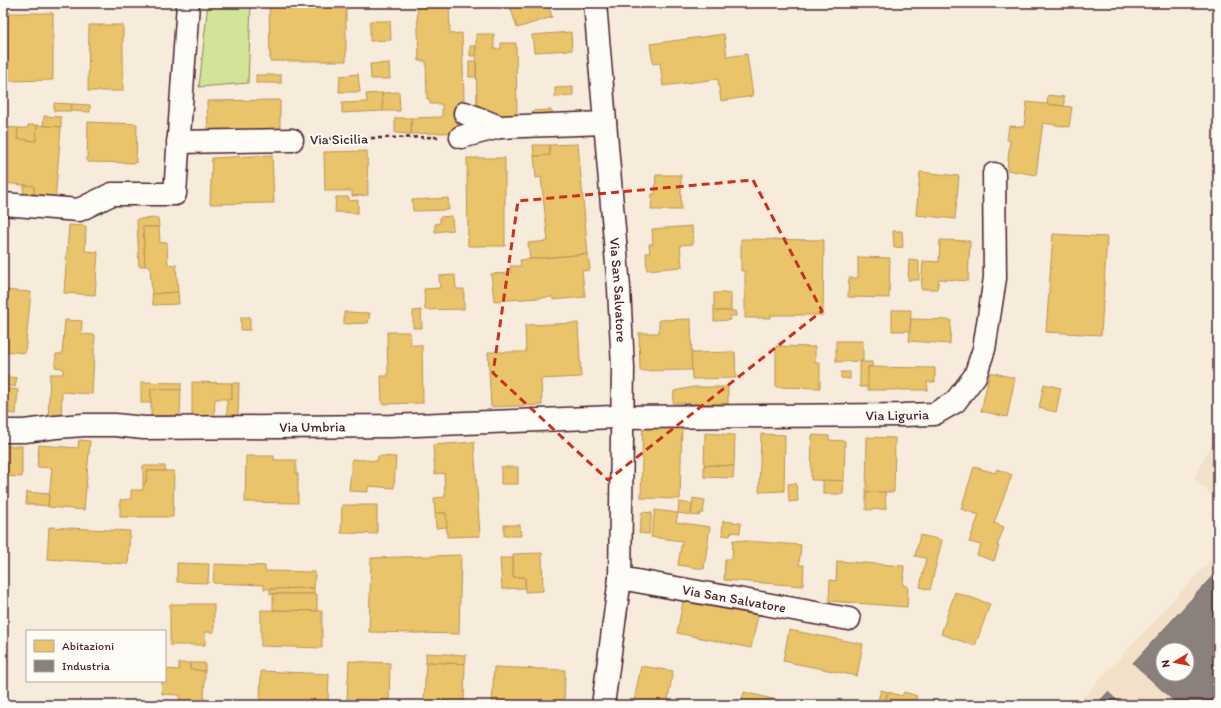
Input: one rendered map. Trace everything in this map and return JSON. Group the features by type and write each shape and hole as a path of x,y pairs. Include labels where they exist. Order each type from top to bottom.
{"street":[{"path":"3,204 79,210 112,194 175,194 188,3"},
{"name":"Via San Salvatore","path":"595,3 619,288 623,368 620,578 602,705"},
{"path":"465,113 499,127"},
{"path":"460,137 499,127 605,123"},
{"name":"Via Sicilia","path":"178,142 292,140"},
{"name":"Via Liguria","path":"623,416 934,414 955,402 975,376 984,349 995,278 994,174"},
{"name":"Via Umbria","path":"3,431 24,432 56,427 84,425 115,425 144,428 391,426 623,416"},
{"name":"Via San Salvatore","path":"620,578 849,619"}],"path":[{"name":"Via Sicilia","path":"292,140 460,137"}],"highlighted area":[{"path":"753,180 822,311 608,480 493,373 518,201"}],"shaded area":[{"path":"1218,431 1218,501 1194,479"},
{"path":"1218,552 1218,705 1076,705"}],"green space":[{"path":"208,3 251,3 248,83 199,87"}],"building: Abitazioni":[{"path":"417,3 449,3 450,34 462,33 465,132 411,134 411,118 442,117 442,104 430,104 430,99 427,99 426,61 419,61"},
{"path":"521,3 548,3 552,17 517,28 510,6"},
{"path":"346,4 346,61 270,61 269,5"},
{"path":"7,13 53,13 53,80 8,81"},
{"path":"370,21 390,21 391,40 370,41"},
{"path":"89,25 123,25 123,91 88,91"},
{"path":"571,32 572,50 534,52 532,35"},
{"path":"476,34 494,34 494,49 501,49 501,43 516,43 517,116 477,117"},
{"path":"724,34 727,57 747,54 753,96 721,101 718,79 663,86 660,63 653,64 650,44"},
{"path":"470,46 476,46 475,56 470,56"},
{"path":"469,61 476,61 476,77 469,77"},
{"path":"389,63 390,79 371,79 370,64"},
{"path":"358,74 360,92 339,92 340,76"},
{"path":"256,75 281,75 281,83 256,83"},
{"path":"573,87 573,96 555,97 555,88"},
{"path":"399,92 400,111 383,111 382,93"},
{"path":"382,93 383,111 342,113 342,103 367,102 366,94"},
{"path":"1048,95 1064,97 1064,106 1047,104"},
{"path":"280,100 280,132 208,133 207,101"},
{"path":"1027,102 1072,107 1069,127 1043,123 1036,175 1007,170 1010,140 1007,140 1009,126 1024,127"},
{"path":"54,103 72,104 71,111 54,111"},
{"path":"72,104 90,105 90,112 71,111"},
{"path":"551,110 551,121 533,121 532,111"},
{"path":"44,116 61,117 61,127 43,126"},
{"path":"395,118 411,118 411,134 395,133"},
{"path":"88,122 137,124 136,163 87,162"},
{"path":"28,125 37,125 36,141 17,139 18,128 28,128"},
{"path":"37,125 61,127 55,202 34,200 34,186 3,183 5,142 3,141 3,127 18,128 17,139 36,141"},
{"path":"578,144 588,254 530,259 528,243 548,241 541,177 536,178 534,156 550,155 549,145"},
{"path":"533,145 549,145 550,155 534,156"},
{"path":"367,151 368,195 352,196 352,191 325,191 324,152"},
{"path":"272,155 274,203 210,204 212,158"},
{"path":"467,158 505,158 505,246 468,246"},
{"path":"920,172 959,176 955,219 916,215"},
{"path":"656,175 681,175 681,210 651,210 652,194 655,194"},
{"path":"24,185 34,186 34,200 23,199"},
{"path":"336,197 349,197 349,201 358,200 358,213 335,212"},
{"path":"448,198 449,210 413,211 412,200"},
{"path":"452,216 453,230 435,232 435,224 440,223 440,217"},
{"path":"158,218 159,227 143,227 145,266 139,266 137,219"},
{"path":"69,225 86,226 85,251 98,252 95,295 64,293"},
{"path":"692,226 693,244 680,245 682,267 647,270 646,253 650,253 649,244 653,244 652,229"},
{"path":"143,227 159,227 160,243 167,242 168,265 176,264 178,292 152,294 150,266 145,266"},
{"path":"893,231 902,231 903,247 894,248"},
{"path":"1053,234 1107,237 1101,335 1046,332"},
{"path":"741,239 824,240 823,315 771,315 771,318 745,318 745,271 741,271"},
{"path":"940,240 970,241 968,281 939,279 937,289 921,289 923,261 939,262"},
{"path":"588,254 590,270 582,271 585,297 553,300 553,297 494,301 491,274 511,273 510,266 521,266 520,260"},
{"path":"858,257 890,258 889,298 848,297 849,278 858,278"},
{"path":"909,260 919,261 919,280 908,280"},
{"path":"455,275 456,289 464,289 464,309 425,310 424,289 440,288 439,276"},
{"path":"3,290 31,292 25,353 3,351"},
{"path":"178,292 179,304 153,305 152,294"},
{"path":"714,293 731,293 731,311 714,311"},
{"path":"421,310 422,328 413,328 413,311"},
{"path":"892,310 911,310 910,331 892,331"},
{"path":"714,311 736,311 736,316 730,316 730,320 714,321"},
{"path":"344,312 370,313 368,323 344,324"},
{"path":"241,317 250,317 250,330 241,330"},
{"path":"691,319 692,370 640,371 639,333 659,333 659,320"},
{"path":"911,319 951,320 950,344 909,341"},
{"path":"65,320 82,321 81,334 95,335 92,394 62,392 61,421 48,421 50,374 63,374 63,368 55,367 56,354 62,354"},
{"path":"578,323 581,377 541,379 542,405 491,407 488,352 526,352 525,325"},
{"path":"387,332 410,332 411,345 422,345 423,403 382,404 381,376 388,376"},
{"path":"836,341 863,341 863,361 836,362"},
{"path":"776,346 815,347 815,363 820,363 820,388 776,387"},
{"path":"735,352 736,378 692,379 691,353"},
{"path":"860,362 872,362 872,367 868,367 869,387 860,387"},
{"path":"868,367 935,368 935,382 927,382 928,390 868,390"},
{"path":"841,372 850,372 850,379 841,378"},
{"path":"990,372 1015,378 1007,417 981,411"},
{"path":"3,376 17,378 15,387 3,385"},
{"path":"141,382 181,383 181,390 151,389 151,403 141,403"},
{"path":"192,382 232,383 232,399 215,399 214,422 192,418"},
{"path":"232,383 239,383 238,416 227,416 227,399 232,399"},
{"path":"1044,384 1061,388 1056,412 1039,408"},
{"path":"694,387 728,387 728,404 673,403 674,391"},
{"path":"3,388 18,390 16,414 3,413"},
{"path":"151,389 181,390 180,416 151,416"},
{"path":"643,419 682,425 680,499 641,498"},
{"path":"705,433 735,435 734,466 704,465"},
{"path":"761,434 785,435 784,491 759,492"},
{"path":"812,435 829,436 829,440 845,441 844,481 811,480"},
{"path":"867,437 895,438 894,492 866,492"},
{"path":"79,440 90,441 84,510 48,507 52,468 37,467 39,445 78,448"},
{"path":"474,442 480,536 447,537 446,513 435,513 434,498 445,497 444,473 435,474 433,445"},
{"path":"3,446 22,446 22,477 3,476"},
{"path":"246,456 274,456 274,460 296,460 296,474 298,474 298,503 245,502"},
{"path":"378,456 396,457 394,488 368,486 368,492 349,491 352,459 377,461"},
{"path":"704,465 734,466 733,478 704,477"},
{"path":"143,466 165,466 165,471 147,471 146,482 143,486"},
{"path":"501,467 518,467 518,484 501,484"},
{"path":"974,467 995,473 997,469 1012,475 994,523 1004,527 997,546 999,546 994,561 977,555 981,545 969,542 979,515 961,509"},
{"path":"147,471 174,471 173,517 120,517 120,500 131,499 131,490 143,490 143,486 146,482"},
{"path":"823,480 844,481 843,494 823,494"},
{"path":"796,483 798,501 789,502 788,484"},
{"path":"27,492 49,494 48,506 26,504"},
{"path":"866,492 885,492 886,509 866,510"},
{"path":"693,498 705,500 703,513 700,513 699,516 691,515"},
{"path":"679,502 692,504 691,515 678,513"},
{"path":"342,505 377,505 377,534 341,533"},
{"path":"655,510 678,513 676,522 710,527 704,569 678,565 682,541 651,537"},
{"path":"642,512 652,513 649,534 639,533"},
{"path":"435,513 446,513 447,527 436,528"},
{"path":"723,521 741,523 740,533 731,532 730,536 722,535"},
{"path":"504,525 520,525 521,536 504,536"},
{"path":"49,527 130,531 128,564 47,559"},
{"path":"920,535 942,540 930,590 920,587 926,558 915,556"},
{"path":"733,540 801,545 799,565 804,565 803,586 724,580 725,559 732,559"},
{"path":"542,553 543,591 525,592 525,577 513,577 513,554"},
{"path":"461,555 459,634 369,632 371,558"},
{"path":"500,558 513,558 513,577 525,577 525,588 502,589"},
{"path":"837,561 904,566 903,586 908,586 907,607 829,601 830,580 836,581"},
{"path":"177,563 209,564 208,583 177,582"},
{"path":"214,564 265,566 265,571 315,572 314,588 264,589 264,585 213,583"},
{"path":"314,588 314,594 270,594 270,589"},
{"path":"955,592 990,604 975,646 941,634"},
{"path":"273,594 317,594 317,611 273,610"},
{"path":"684,596 759,611 751,648 677,633"},
{"path":"170,604 214,604 214,632 205,632 205,645 170,645"},
{"path":"261,610 322,611 322,648 261,646"},
{"path":"789,630 863,644 857,676 783,661"},
{"path":"426,653 466,655 465,664 426,662"},
{"path":"349,661 390,663 389,702 347,700"},
{"path":"426,662 465,664 464,704 424,702"},
{"path":"179,663 190,663 190,669 205,671 204,702 179,702 180,695 162,694 162,682 166,682 166,669 179,670"},
{"path":"190,663 205,663 205,671 190,669"},
{"path":"641,666 673,671 667,705 655,705 634,701"},
{"path":"494,667 565,670 564,705 492,705"},
{"path":"261,671 329,674 328,701 315,700 315,705 260,702"},
{"path":"881,690 888,692 885,702 878,700"},
{"path":"744,692 797,705 741,705"},
{"path":"888,692 902,696 904,692 917,696 914,705 884,705"},
{"path":"695,701 707,703 706,705 694,705"}],"building: Industria":[{"path":"1218,570 1218,699 1212,705 1178,705 1133,663"},
{"path":"1108,692 1122,705 1096,705"}]}
